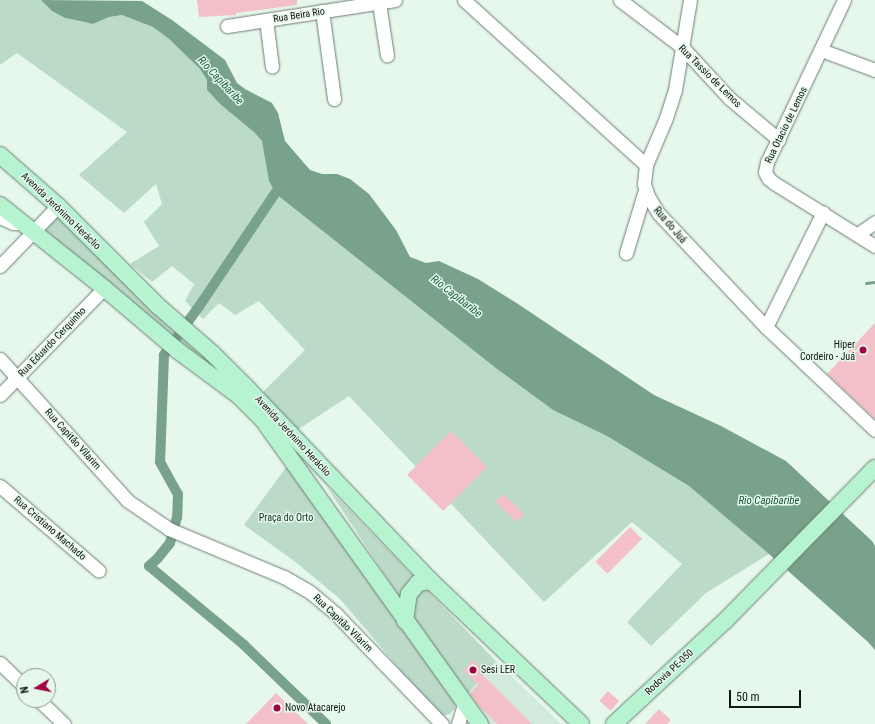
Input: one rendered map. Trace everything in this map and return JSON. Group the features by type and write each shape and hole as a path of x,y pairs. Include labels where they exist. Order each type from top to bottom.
{"main road":[{"name":"Avenida Jerônimo Heráclio","path":"0,155 58,206 190,336 212,353 249,390 430,582 580,724"},
{"name":"Avenida Jerônimo Heráclio","path":"0,205 104,288 177,350 239,396 263,420 464,704 480,724"},
{"name":"Rodovia PE-050","path":"614,724 724,621 875,468"},
{"path":"406,622 409,594 418,583 430,582"}],"street":[{"name":"Rua Beira Rio","path":"227,26 396,0"},
{"path":"464,0 646,165"},
{"name":"Rua Tassio de Lemos","path":"620,0 682,47 729,98 779,140"},
{"path":"626,253 645,190 644,184 646,165 670,105 690,0"},
{"name":"Rua Otacio de Lemos","path":"844,0 766,167 767,176 774,183 823,212 875,246"},
{"path":"379,3 387,55"},
{"path":"322,11 334,100"},
{"path":"266,20 272,67"},
{"path":"821,50 875,70"},
{"name":"Rua do Juá","path":"645,190 659,214 766,327 875,430"},
{"path":"0,266 27,228 58,206"},
{"path":"766,327 823,212"},
{"path":"0,217 27,228"},
{"path":"858,234 875,222"},
{"name":"Rua Eduardo Cerquinho","path":"0,395 104,288"},
{"name":"Rua Capitão Vilarim","path":"0,359 18,377 128,501 173,531 284,577 310,592 336,614 442,724"},
{"name":"Rua Cristiano Machado","path":"0,486 99,571"},
{"path":"0,663 16,678"},
{"path":"458,724 464,704"},
{"path":"47,708 64,724"}],"shaded area":[{"path":"496,661 561,724 485,724 465,697"}],"green space":[{"path":"0,0 41,0 52,11 65,18 81,22 93,24 109,17 122,15 153,27 169,39 200,69 207,80 207,90 220,104 263,141 269,181 276,194 497,369 553,410 607,436 689,486 769,554 706,593 651,646 627,622 682,564 632,522 544,602 349,396 297,430 263,392 305,350 259,301 235,315 219,303 203,319 185,301 194,284 172,266 152,282 130,264 159,246 144,222 162,204 156,184 124,213 79,175 127,132 17,53 0,65"},
{"path":"56,215 217,368 204,362 43,230"},
{"name":"Praça do Orto","path":"287,466 454,700 455,708 450,714 441,716 436,712 340,599 293,560 244,525"},
{"path":"327,487 496,661 465,697"}],"water":[{"name":"Rio Capibaribe","path":"41,0 142,1 172,20 225,60 237,83 245,89 272,103 278,113 285,141 310,170 322,174 337,174 350,179 369,194 396,230 410,257 426,263 439,261 478,279 654,395 721,426 786,461 872,541 875,546 875,650 868,642 769,554 689,486 607,436 553,410 497,369 276,194 269,181 262,141 255,133 220,104 207,90 207,80 200,69 169,39 153,27 122,15 109,17 93,24 65,18 52,11"}],"building":[{"path":"197,0 297,0 297,5 236,13 236,15 199,17"},
{"name":"Hiper Cordeiro - Juá","path":"875,323 875,419 827,374"},
{"path":"451,431 487,467 443,511 407,475"},
{"path":"503,494 524,514 516,522 495,502"},
{"path":"630,527 642,539 607,574 595,562"},
{"path":"473,660 483,670 481,673 532,724 497,724 478,705 470,694 478,685 463,670"},
{"path":"608,691 619,701 610,711 599,701"},
{"name":"Novo Atacarejo","path":"276,693 308,724 246,724"},
{"path":"659,709 671,720 667,724 645,724"}],"waterway":[{"path":"282,183 200,305 164,355 160,462 178,494 177,517 170,543 158,558 149,566 244,645 326,724"},
{"path":"866,283 875,282"}],"place":[{"name":"Hiper Cordeiro - Juá","path":"863,350"},
{"name":"Sesi LER","path":"473,670"},
{"name":"Novo Atacarejo","path":"277,708"}]}
